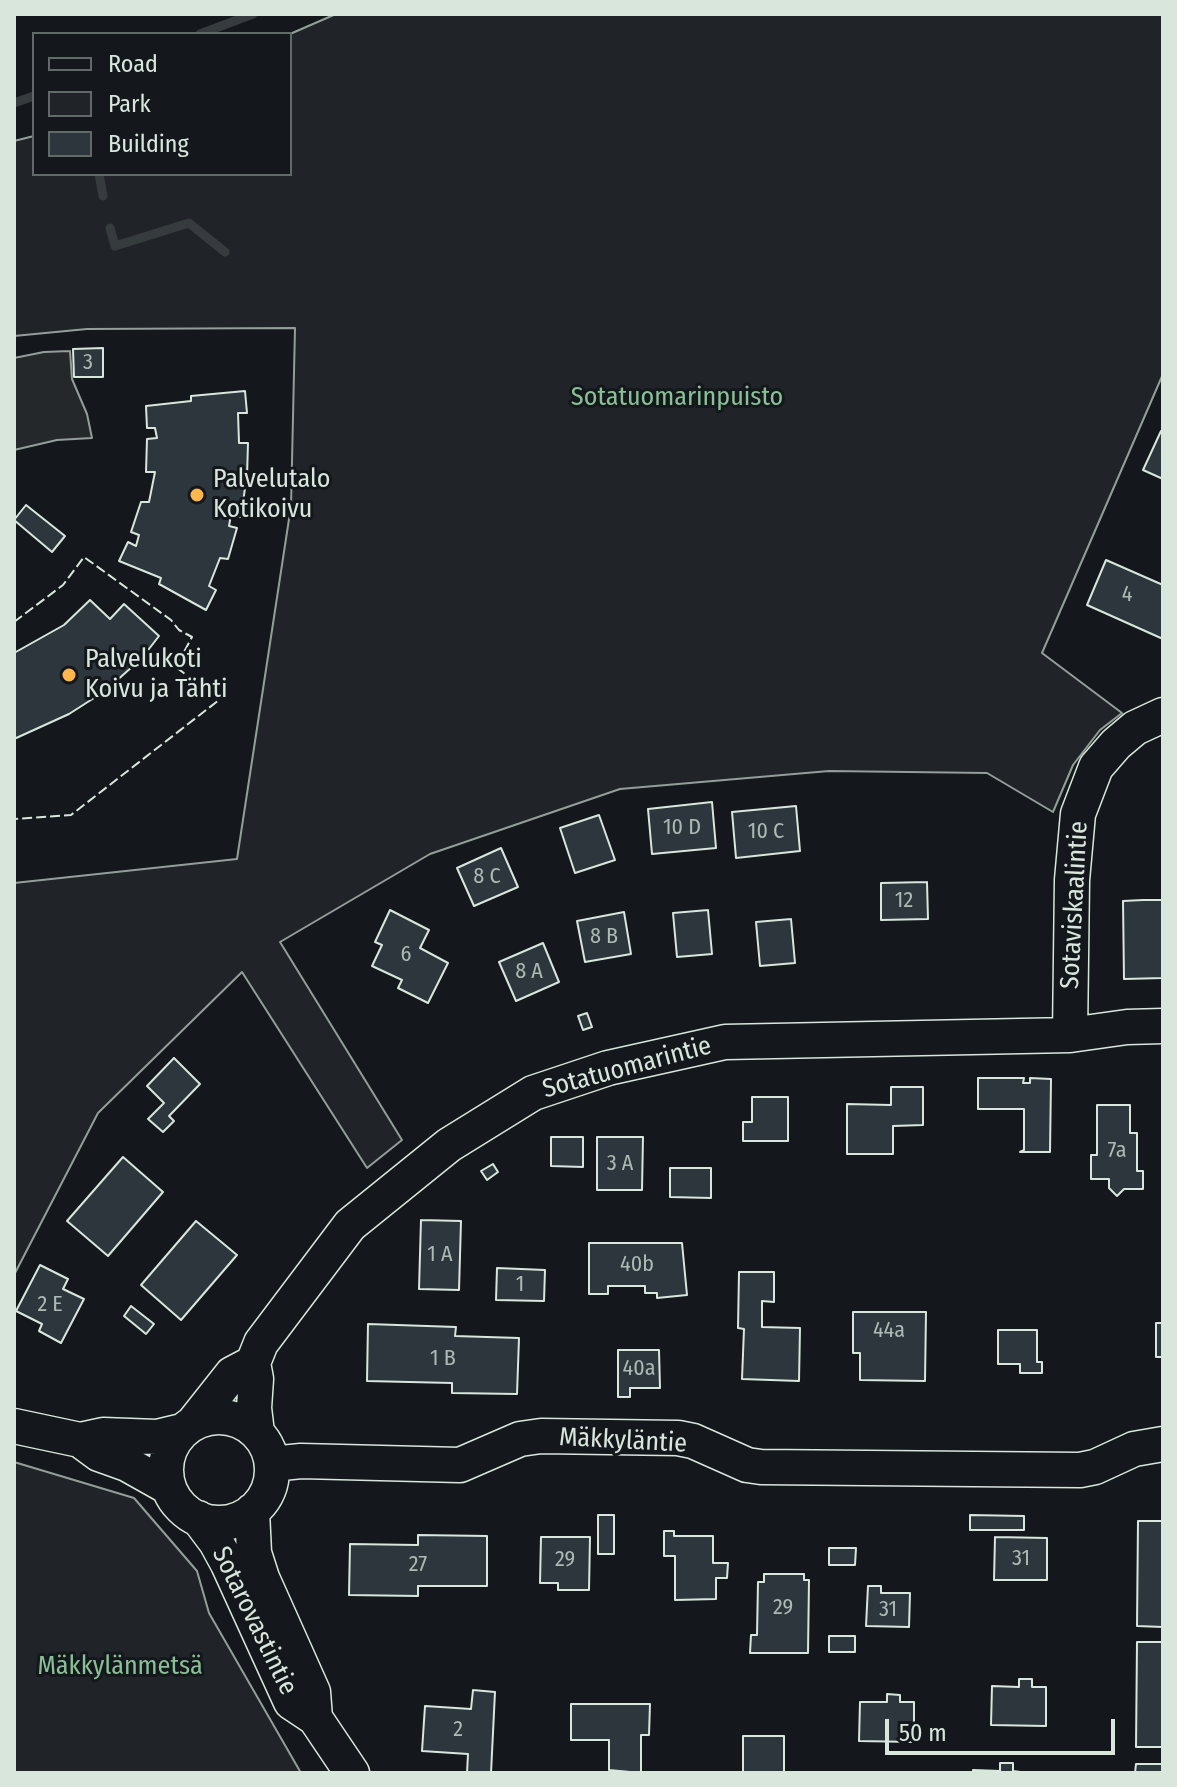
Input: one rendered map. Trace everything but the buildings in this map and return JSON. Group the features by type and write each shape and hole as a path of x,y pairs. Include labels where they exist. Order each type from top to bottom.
{"street":[{"name":"Sotaviskaalintie","path":"1070,1035 1072,880 1078,814 1096,767 1135,728 1163,715"},
{"name":"Sotatuomarintie","path":"188,1427 232,1374 253,1363 261,1343 350,1225 449,1145 533,1093 608,1068 725,1042 1070,1035 1127,1027 1163,1026"},
{"path":"80,1440 99,1454 127,1464 168,1487 185,1511 198,1518 212,1523 240,1518 252,1511 268,1490 272,1464 257,1433 253,1363"},
{"path":"14,1426 80,1440 103,1435 157,1437 207,1418 234,1419 257,1433"},
{"path":"168,1487 167,1457 173,1443 188,1427"},
{"name":"Mäkkyläntie","path":"272,1464 301,1461 460,1465 520,1439 541,1436 678,1438 693,1441 747,1465 761,1467 1080,1470 1095,1467 1134,1449 1163,1444"},
{"name":"Sotarovastintie","path":"252,1511 254,1553 268,1593 313,1692 315,1718"},
{"name":"Sotarovastintie","path":"198,1518 228,1564 291,1702 315,1718 352,1773"}],"green space":[{"name":"Sotatuomarinpuisto","path":"336,14 1163,14 1163,374 1042,653 1122,713 1100,730 1073,765 1053,812 987,773 829,771 620,789 430,854 280,942 402,1140 367,1168 242,972 98,1113 14,1275 14,883 237,859 291,506 295,328 87,329 14,336 14,141 32,136 32,176 292,176 292,33"},
{"name":"Mäkkylänmetsä","path":"14,1462 134,1498 197,1571 209,1613 301,1773 14,1773"}],"shaded area":[{"path":"70,351 72,379 87,414 92,438 57,440 14,450 14,358"}],"waterway":[{"path":"205,32 253,14"},
{"path":"14,103 32,97"},
{"path":"99,176 103,196"},
{"path":"110,228 115,246 189,223 225,252"}],"fence":[{"path":"14,622 63,585 84,557 192,637 176,667 219,700 71,815 14,819"}],"place":[{"name":"Palvelutalo Kotikoivu","path":"197,495"},
{"name":"Palvelukoti Koivu ja Tähti","path":"69,675"}]}
